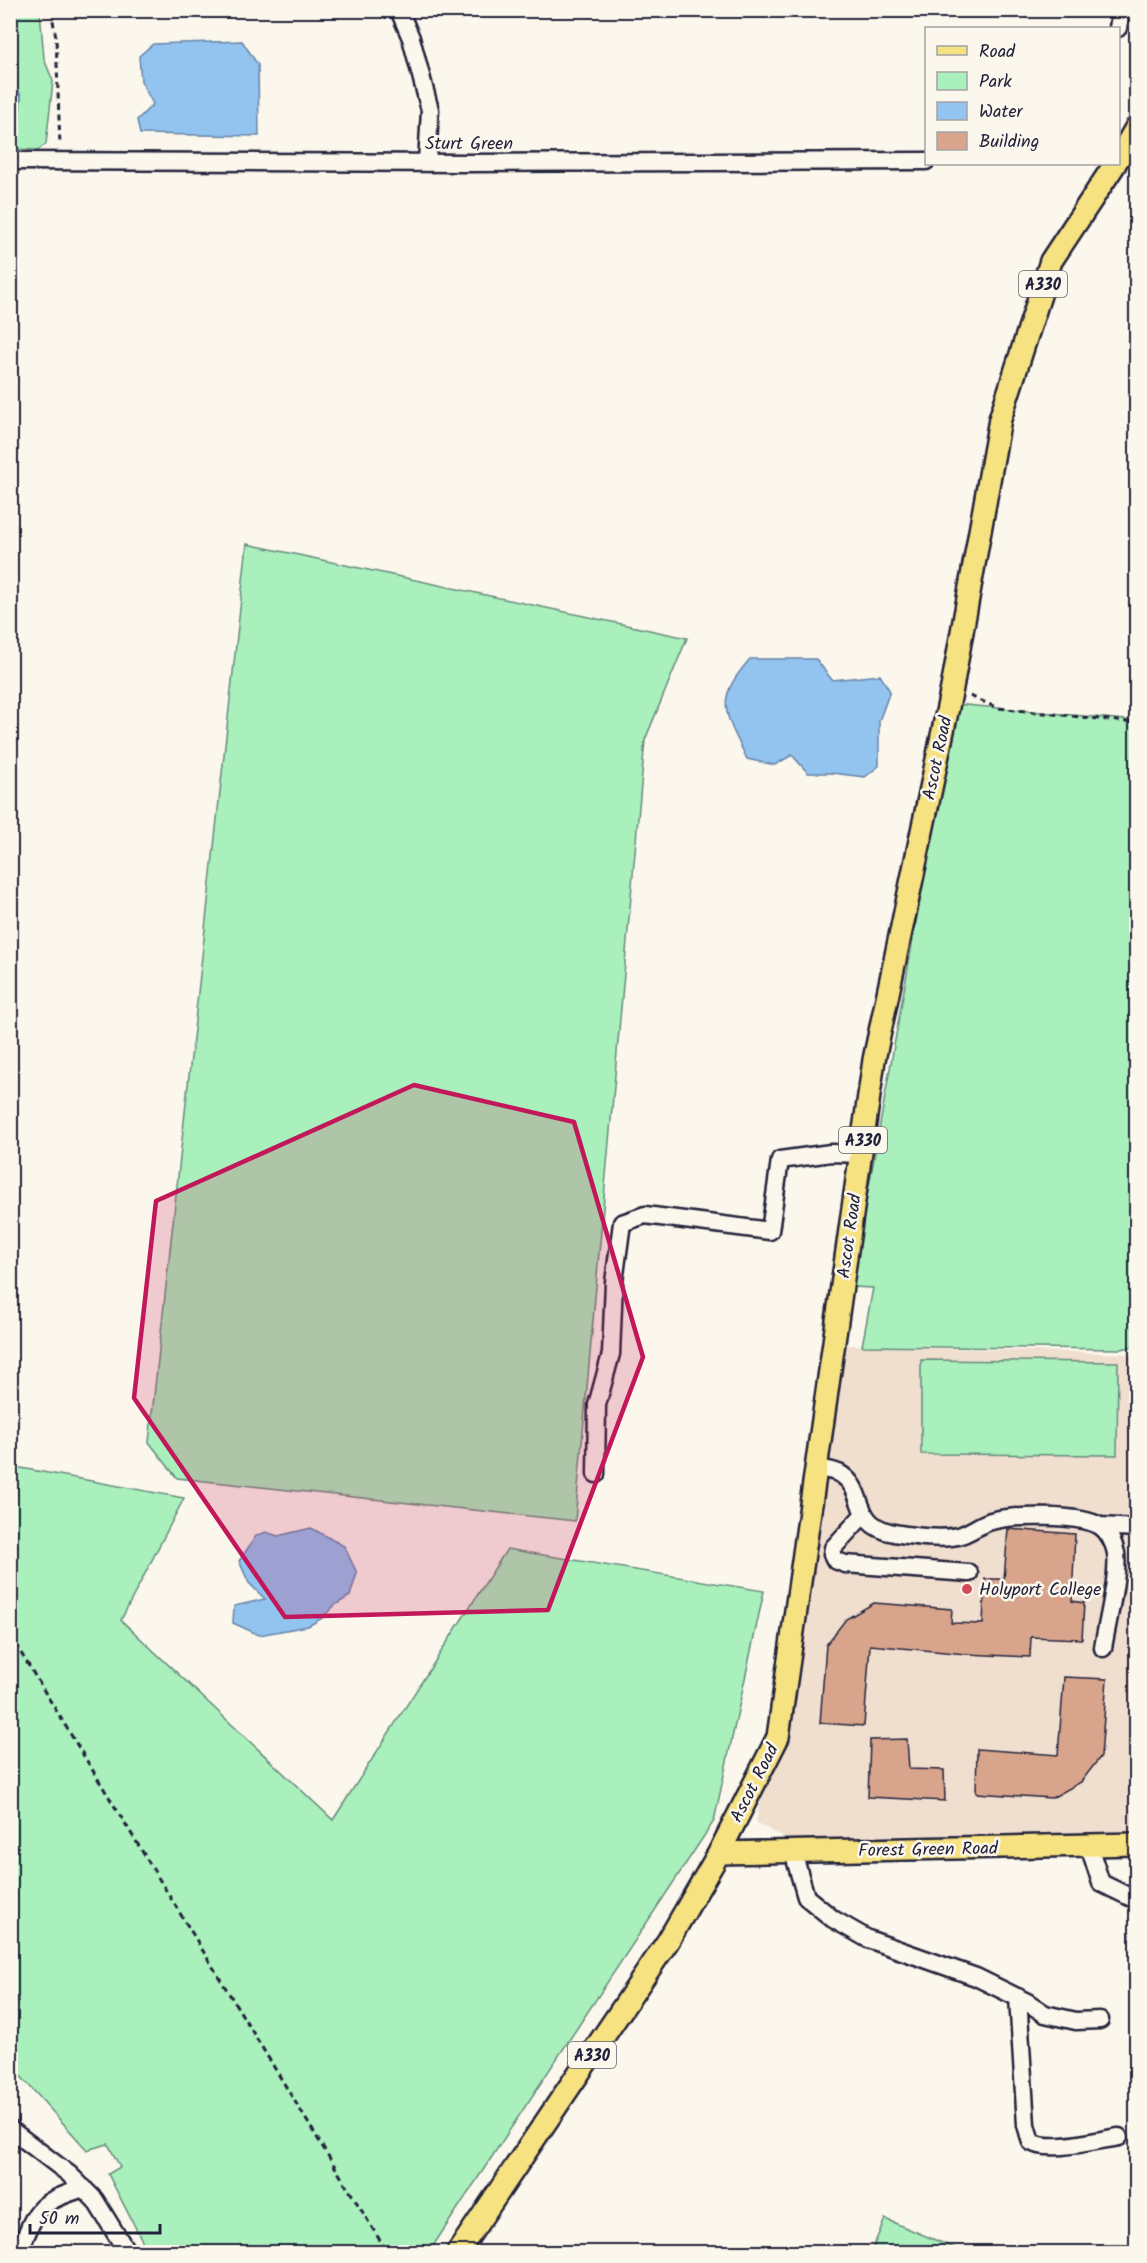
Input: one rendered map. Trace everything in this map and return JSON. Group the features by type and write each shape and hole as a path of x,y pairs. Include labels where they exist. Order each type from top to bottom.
{"main road":[{"name":"Ascot Road","path":"1120,155 1137,128"},
{"name":"Ascot Road","path":"458,2253 669,1941 719,1853 777,1737 874,1060 952,688 1000,419 1051,261 1113,165"},
{"name":"Forest Green Road","path":"719,1853 1137,1844"}],"street":[{"path":"399,10 411,38 430,110 427,162"},
{"path":"1118,27 1122,10"},
{"name":"Sturt Green","path":"10,161 925,161"},
{"path":"596,1474 597,1405 611,1354 614,1282 622,1223 645,1215 770,1231 780,1160 831,1153 861,1154"},
{"path":"816,1468 834,1472 847,1480 863,1515 883,1531 940,1537 958,1536 988,1522 1008,1517 1030,1516 1076,1520 1100,1526 1137,1528"},
{"path":"863,1515 833,1548 832,1554 835,1560 845,1564 969,1573"},
{"path":"1100,1526 1111,1538 1116,1552 1116,1571 1103,1648"},
{"path":"1089,1846 1101,1883 1137,1900"},
{"path":"793,1852 806,1898 833,1919 868,1939 976,1977 1018,1997 1045,2014 1076,2021 1100,2019"},
{"path":"1018,1997 1026,2125 1031,2142 1039,2146 1051,2147 1119,2137"},
{"path":"10,2129 84,2188 95,2200 127,2253"},
{"path":"17,2244 35,2213 48,2201 84,2188"}],"path":[{"path":"51,10 56,37 61,162"},
{"path":"952,688 998,708 1137,723"},
{"path":"10,1635 387,2253"}],"highlighted area":[{"path":"414,1085 574,1122 643,1357 548,1610 285,1617 134,1398 156,1201"}],"shaded area":[{"name":"Holyport College","path":"840,1345 1136,1354 1136,1841 850,1846 791,1841 756,1823"}],"green space":[{"path":"11,11 40,11 44,59 53,81 46,144 38,150 11,149 11,130 18,130 21,96 11,74"},
{"path":"247,544 687,638 645,740 575,1521 177,1478 149,1442"},
{"path":"955,704 1136,721 1136,1346 1121,1349 862,1346 873,1288 851,1287"},
{"path":"921,1360 1118,1362 1117,1455 921,1454"},
{"path":"10,1466 184,1498 121,1620 333,1820 507,1549 764,1591 714,1821 429,2252 148,2252 108,2174 120,2167 108,2144 87,2150 17,2072 10,2052"},
{"path":"885,2219 964,2252 871,2252"}],"water":[{"path":"242,41 258,65 259,136 140,134 137,120 153,104 141,81 139,56 153,44"},
{"path":"11,74 21,96 18,130 11,130"},
{"path":"750,659 816,659 832,680 880,675 890,691 879,721 879,766 865,777 808,773 792,755 775,765 747,759 733,730 726,708 731,686"},
{"path":"311,1528 344,1546 357,1573 350,1596 335,1605 321,1619 308,1626 259,1635 233,1623 234,1606 265,1599 249,1583 239,1561 256,1536 266,1532 278,1536"}],"building":[{"path":"1008,1529 1075,1534 1072,1601 1084,1603 1082,1639 1031,1637 1030,1657 870,1645 864,1726 820,1723 826,1645 846,1619 874,1603 952,1609 951,1623 983,1624 985,1579 1004,1579"},
{"path":"1064,1677 1107,1679 1101,1756 1081,1782 1052,1798 976,1793 977,1749 1058,1755"},
{"path":"907,1739 909,1769 944,1770 945,1801 868,1797 870,1740"}],"place":[{"name":"Holyport College","path":"967,1589"}]}
